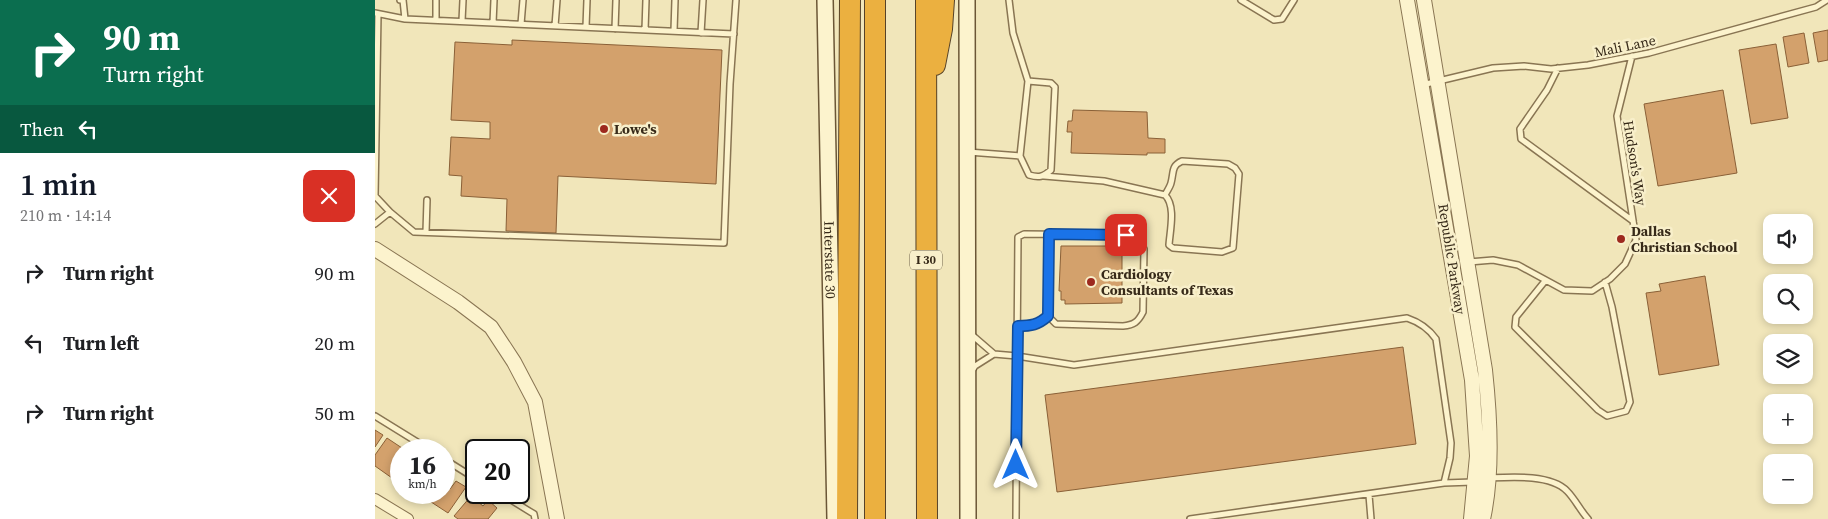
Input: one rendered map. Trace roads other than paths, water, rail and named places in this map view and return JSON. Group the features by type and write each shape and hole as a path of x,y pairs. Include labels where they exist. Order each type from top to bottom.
{"highway":[{"path":"847,519 850,0"},
{"path":"875,0 875,519"},
{"name":"I 30","path":"926,0 927,519"},
{"path":"926,108 942,29 944,0"}],"main road":[{"name":"Interstate 30","path":"825,0 835,519"},
{"path":"967,0 968,519"}],"street":[{"name":"Republic Parkway","path":"1407,0 1422,85 1489,406 1488,498 1483,519"},
{"name":"Republic Parkway","path":"1424,0 1437,82 1460,264 1468,366 1472,380 1477,456 1471,519"},
{"path":"375,249 458,302 491,328 514,362 535,402 557,519"},
{"path":"375,499 406,518"}],"lane":[{"path":"402,0 405,19"},
{"path":"436,0 436,20"},
{"path":"462,21 463,0"},
{"path":"493,23 495,0"},
{"path":"521,24 523,0"},
{"path":"555,26 557,0"},
{"path":"586,27 587,0"},
{"path":"615,29 616,0"},
{"path":"645,0 645,30"},
{"path":"674,31 675,0"},
{"path":"701,33 703,0"},
{"path":"734,34 405,19 377,13 375,196 413,232 725,243 730,84 734,34 736,0"},
{"path":"1009,0 1013,33 1028,81 1021,156 1029,175 1038,178 1051,170 1055,87 1051,83 1028,81"},
{"path":"1241,0 1274,20 1282,19 1294,0"},
{"name":"Mali Lane","path":"1422,85 1493,68 1524,66 1551,69 1588,65 1632,56 1816,7 1827,0"},
{"name":"Hudson's Way","path":"1460,264 1493,260 1518,265 1564,290 1592,291 1625,264 1636,240 1617,116 1632,56"},
{"path":"1558,68 1547,90 1520,129 1521,139 1633,221"},
{"path":"968,152 1021,156"},
{"path":"1044,176 1104,181 1165,195 1169,199 1171,206 1169,245 1173,248 1222,252 1233,248 1239,174 1235,168 1228,164 1182,161 1176,163 1172,169 1171,183 1165,195"},
{"path":"426,232 427,200"},
{"path":"375,224 390,212"},
{"path":"1016,519 1018,237 1024,234 1049,234 1126,235 1135,237 1141,241 1145,249 1143,312 1132,325 1056,324 1048,316 1049,234"},
{"path":"1545,280 1516,317 1515,327 1598,410 1607,416 1626,411 1630,402 1605,282"},
{"path":"1018,326 1033,326 1048,316"},
{"path":"968,330 973,338 994,354 1074,365 1407,318 1415,320 1431,332 1436,339 1451,443 1450,458 1444,483"},
{"path":"968,376 975,366 994,354"},
{"path":"375,416 412,439"},
{"path":"1190,519 1444,483 1475,482 1489,478 1552,481 1567,490 1588,519"},
{"path":"1369,495 1371,519"},
{"path":"518,504 534,514 535,519"}],"place":[{"name":"Lowe's","path":"604,129"},
{"name":"Dallas Christian School","path":"1621,239"},
{"name":"Cardiology Consultants of Texas","path":"1091,282"}]}
